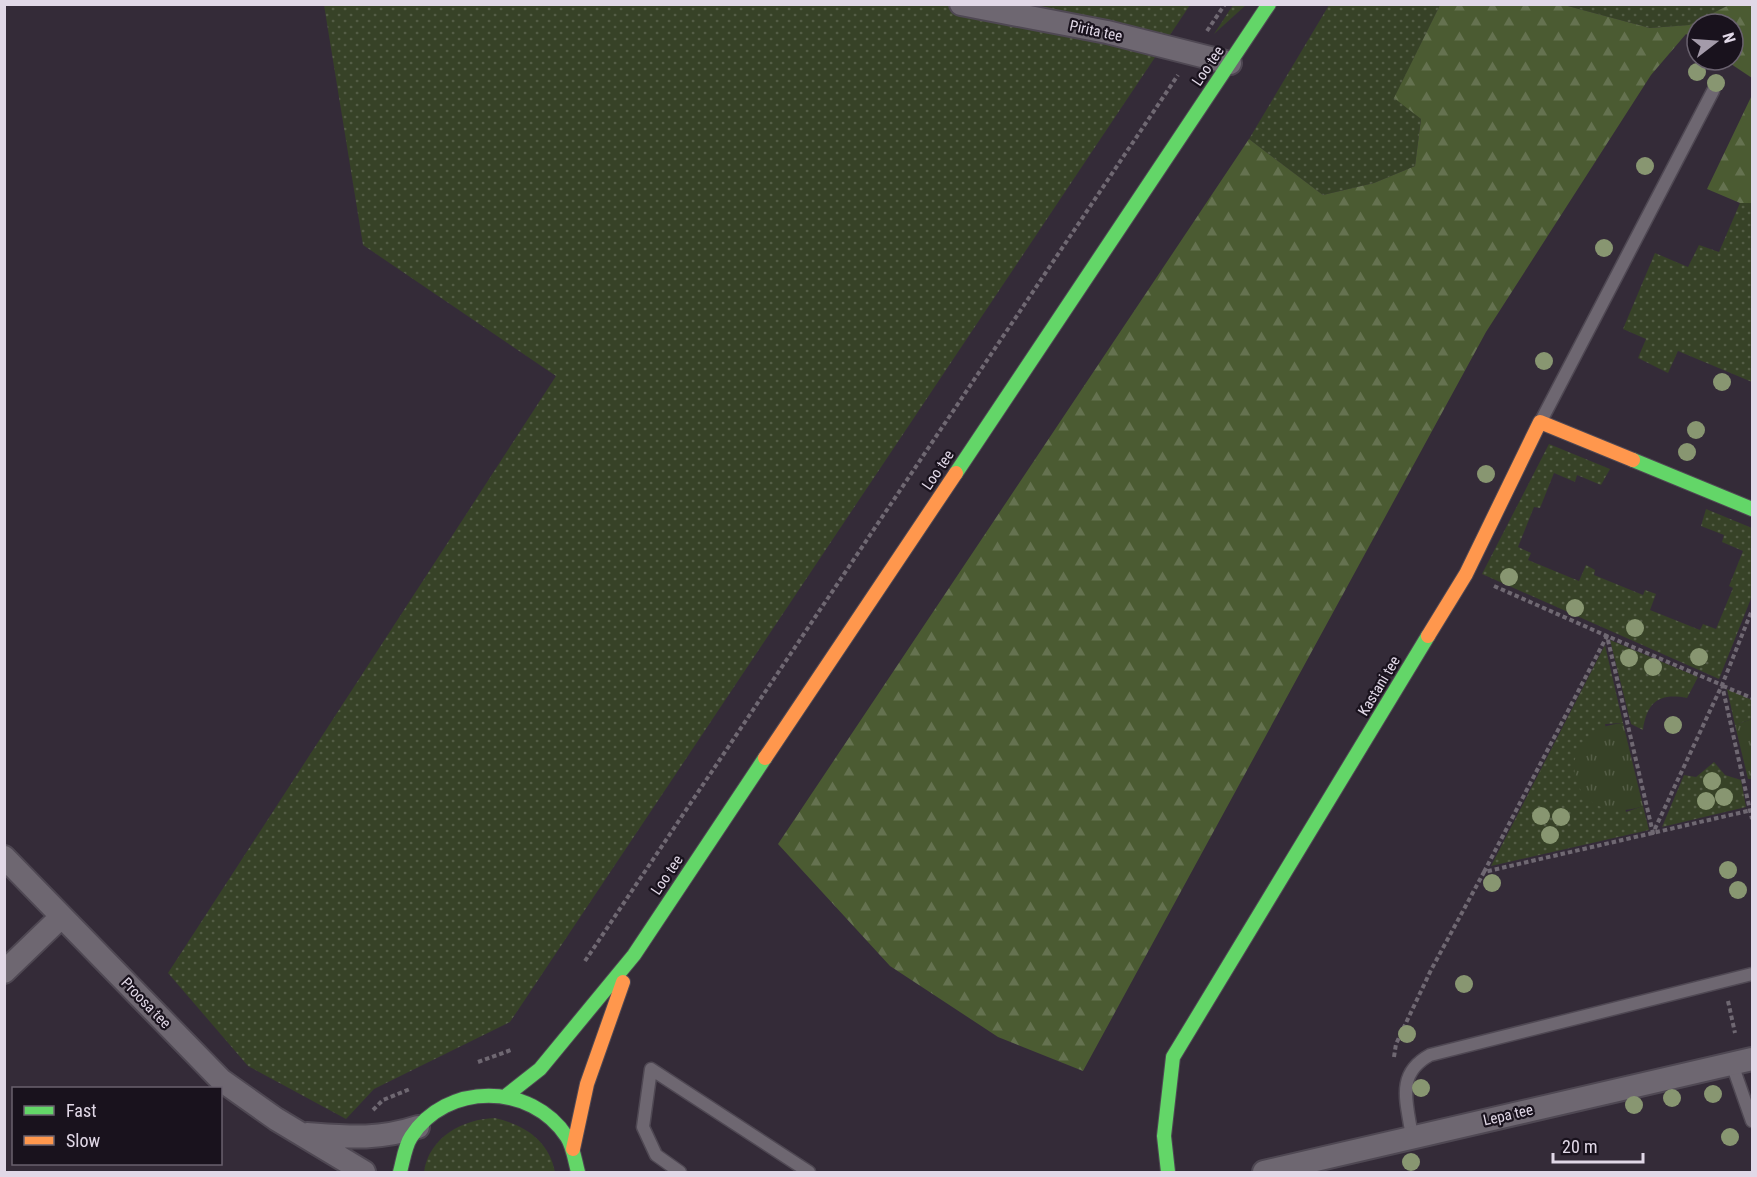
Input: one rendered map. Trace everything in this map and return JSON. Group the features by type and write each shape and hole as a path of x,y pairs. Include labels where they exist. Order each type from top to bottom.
{"street":[{"name":"Pirita tee","path":"961,4 1107,32 1230,63"},
{"name":"Loo tee","path":"507,1095 540,1069 634,955 1269,4"},
{"path":"1540,422 1752,508"},
{"name":"Kastani tee","path":"1168,1173 1164,1136 1173,1057 1466,574 1540,422"},
{"name":"Proosa tee","path":"4,857 221,1080 249,1102 364,1173"},
{"path":"4,972 61,917"},
{"name":"Loo tee","path":"573,1149 579,1105 590,1065 634,955"},
{"name":"Lepa tee","path":"1264,1173 1742,1062"},
{"path":"400,1173 407,1146 418,1127 432,1113 449,1102 487,1093 507,1095 528,1102 547,1114 573,1149 579,1173"},
{"name":"Proosa tee","path":"300,1133 363,1138 390,1136 418,1127"}],"lane":[{"path":"1540,422 1713,91"},
{"path":"1412,1137 1406,1090 1407,1075 1416,1063 1430,1055 1752,975"},
{"path":"1742,1062 1752,1121"},
{"path":"680,1173 656,1155 643,1127 651,1068 809,1173"}],"path":[{"path":"584,962 1225,4"},
{"path":"1466,574 1752,698"},
{"path":"1653,833 1722,686 1752,610"},
{"path":"1607,636 1653,833"},
{"path":"1392,1066 1396,1044 1426,980 1607,636"},
{"path":"1722,686 1752,819"},
{"path":"1484,872 1751,810"},
{"path":"1723,982 1735,1033"},
{"path":"468,1066 521,1046"},
{"path":"370,1117 374,1108 382,1100 415,1087"}],"green space":[{"path":"324,5 1190,5 510,1022 374,1089 346,1119 248,1066 168,973 556,376 363,245"},
{"path":"1233,5 1246,5 1214,34"},
{"path":"1329,5 1440,5 1395,97 1421,119 1415,166 1374,183 1323,195 1249,139"},
{"path":"1440,5 1564,5 1650,28 1685,25 1685,35 1651,75 1486,332 1083,1071 998,1037 890,966 778,844 1249,139 1323,195 1374,183 1415,166 1421,119 1394,98"},
{"path":"1564,5 1729,5 1715,12 1685,12 1685,25 1650,28"},
{"path":"1729,5 1752,5 1752,78 1743,72 1745,72 1745,12 1715,12"},
{"path":"1752,95 1752,203 1740,203 1707,189"},
{"path":"1740,203 1752,203 1752,382 1678,351 1668,373 1638,358 1646,339 1623,329 1655,253 1688,267 1699,245 1719,252"},
{"path":"1549,444 1610,469 1601,485 1577,475 1575,482 1554,473 1540,508 1534,507 1518,547 1531,553 1528,560 1579,581 1586,565 1595,570 1594,575 1643,595 1645,590 1656,594 1650,610 1700,630 1703,624 1716,629 1733,588 1729,586 1743,551 1722,542 1724,535 1701,526 1706,509 1752,528 1752,596 1719,679 1482,574"},
{"path":"1610,640 1698,677 1687,698 1662,698 1656,701 1648,712 1643,730 1631,724"},
{"path":"1605,645 1623,723 1605,724 1626,812 1643,806 1649,830 1491,866"},
{"path":"1727,689 1752,700 1752,719 1735,725"},
{"path":"1752,719 1752,779 1748,779 1735,725"},
{"path":"1623,723 1643,806 1617,810 1597,805 1583,793 1575,777 1575,759 1583,742 1599,729"},
{"path":"1714,762 1725,775 1741,780 1746,807 1662,827 1684,775 1696,777"},
{"path":"495,1118 516,1125 534,1136 547,1151 555,1172 424,1172 433,1149 449,1132 471,1122"}],"traffic: fast":[{"path":"956,473 1269,4"},
{"path":"1633,460 1752,509"},
{"path":"1168,1172 1164,1136 1173,1057 1428,636"},
{"path":"507,1095 540,1069 634,955 765,758"},
{"path":"400,1172 409,1141 426,1119 445,1106 466,1098 489,1096 511,1098 532,1106 551,1119 567,1137 578,1172"}],"traffic: slow":[{"path":"1428,636 1466,574 1540,422 1633,460"},
{"path":"765,758 956,473"},
{"path":"573,1149 587,1084 623,982"}]}
